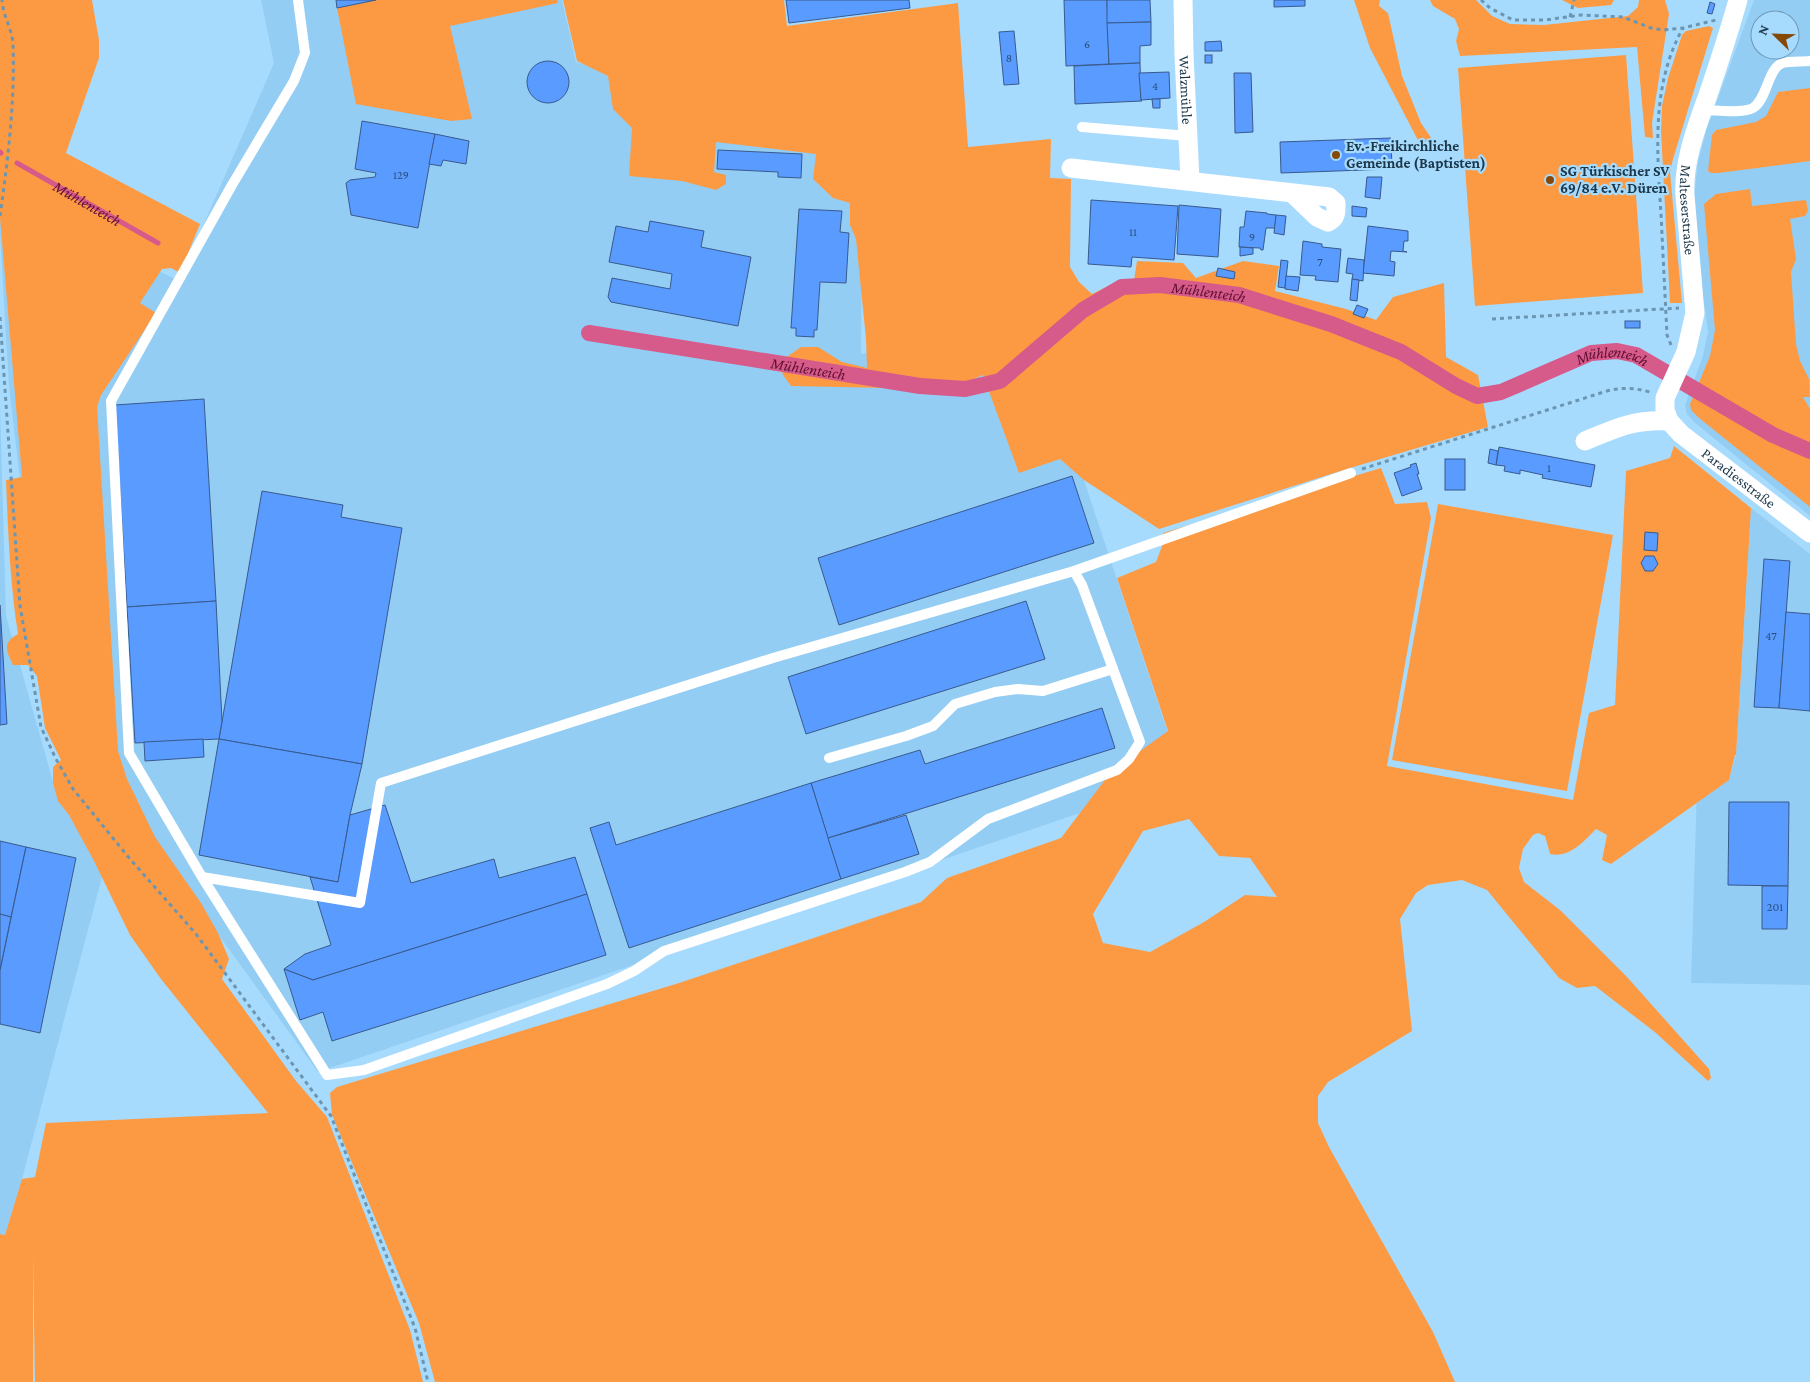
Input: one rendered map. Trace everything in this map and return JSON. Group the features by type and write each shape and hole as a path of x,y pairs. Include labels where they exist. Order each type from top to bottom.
{"street":[{"name":"Walzmühle","path":"1183,0 1190,180"},
{"name":"Malteserstraße","path":"1666,394 1682,360 1690,336 1695,307 1684,184 1703,110 1736,8"},
{"path":"1071,168 1292,193"},
{"path":"1584,441 1621,425 1648,420 1669,421 1665,410 1666,394"},
{"name":"Paradiesstraße","path":"1669,421 1681,434 1810,533"}],"lane":[{"path":"298,0 305,52 294,82 232,185 111,401 129,753 202,877 327,1075 364,1070 607,984 634,971 664,951 906,872 930,862 988,819 1117,770 1129,760 1140,742 1082,586 1074,571"},
{"path":"1703,110 1744,111 1754,108 1775,69 1781,64 1810,61"},
{"path":"1082,127 1188,136"},
{"path":"202,877 360,903 381,783 773,658 1074,571 1351,473"},
{"path":"829,758 906,736 933,726 955,704 995,692 1018,689 1043,691 1113,669"}],"path":[{"path":"0,216 12,105 13,43 2,0"},
{"path":"1481,0 1490,8 1513,20 1545,20 1581,15 1623,16 1651,28 1663,30 1683,28 1736,8"},
{"path":"1570,17 1574,0"},
{"path":"1682,360 1673,352 1666,335 1657,123 1663,84 1676,40 1683,28"},
{"path":"1492,319 1695,307"},
{"path":"0,317 20,606 41,727 56,759 74,789 130,859 196,934 331,1116 415,1328 428,1382"},
{"path":"1351,473 1590,395 1621,387 1666,394"}],"shaded area":[{"path":"0,0 92,0 99,40 99,58 66,153 200,224 180,273 171,268 162,269 140,303 156,313 101,395 97,407 118,751 127,779 155,837 201,903 218,933 229,959 222,979 296,1081 327,1117 410,1330 423,1382 35,1382 33,1253 33,1382 0,1382 0,1234 5,1235 22,1179 35,1177 46,1123 268,1113 161,979 130,935 94,861 69,815 58,801 53,783 53,767 61,760 45,728 37,676 28,665 13,665 7,651 9,641 18,634 11,577 6,480 22,477 0,218"},
{"path":"261,0 562,0 576,62 863,155 861,354 1032,324 1183,778 318,1072 210,923 87,787 35,607 9,386 0,235 0,192 179,281 274,63"},
{"path":"376,0 557,0 558,3 450,26 472,119 451,121 356,104 337,8"},
{"path":"563,0 784,0 787,26 958,3 968,147 1051,139 1050,178 1071,179 1070,267 1079,282 1092,294 1118,281 1134,280 1137,261 1183,263 1196,278 1243,261 1279,266 1275,291 1346,309 1376,320 1393,297 1444,283 1446,357 1478,375 1488,427 1350,468 1159,529 1084,480 1060,459 1019,473 983,375 964,383 945,395 887,388 791,386 781,369 788,356 801,347 818,347 842,362 867,368 856,239 850,225 850,203 833,198 813,179 816,154 716,142 714,172 726,175 726,184 716,190 682,181 629,176 632,128 613,109 608,76 577,61"},
{"path":"1354,0 1380,0 1379,6 1388,13 1402,76 1421,123 1436,145 1431,149 1422,148 1370,48"},
{"path":"1430,0 1476,0 1492,16 1510,24 1544,25 1628,16 1638,7 1639,0 1665,0 1669,14 1652,123 1653,138 1645,137 1637,47 1460,56 1456,41 1459,29 1455,19 1433,6"},
{"path":"1562,0 1614,0 1611,5 1578,8"},
{"path":"1754,0 1810,0 1810,516 1695,423 1687,414 1685,405 1703,356 1708,332 1702,289 1694,197 1698,162 1707,128 1750,11 1750,60 1800,60 1800,10 1750,10"},
{"path":"1709,26 1713,28 1670,172 1682,303 1670,303 1661,131 1662,106 1668,78 1682,35 1686,31"},
{"name":"SG Türkischer SV 69/84 e.V. Düren","path":"1626,55 1643,293 1475,306 1458,68"},
{"path":"1810,88 1810,161 1718,173 1708,171 1712,135 1716,130 1756,122 1766,116 1778,92"},
{"path":"1750,189 1752,206 1806,200 1808,211 1805,216 1790,219 1796,259 1791,272 1796,344 1800,361 1809,379 1810,397 1803,397 1810,409 1810,507 1691,410 1690,404 1710,356 1715,330 1704,204 1716,194"},
{"path":"0,404 6,616 56,792 107,858 22,1179 5,1235 0,1234"},
{"path":"1674,446 1751,508 1736,755 1729,780 1611,864 1602,860 1607,835 1596,829 1576,848 1557,855 1550,854 1545,836 1538,833 1533,835 1523,849 1519,868 1524,882 1560,910 1627,977 1709,1069 1711,1078 1708,1081 1656,1033 1595,986 1577,988 1559,978 1487,890 1462,880 1428,885 1416,893 1400,919 1412,1031 1328,1082 1318,1096 1318,1123 1329,1147 1433,1332 1455,1382 435,1382 419,1323 332,1115 330,1093 337,1087 679,983 921,902 947,878 1061,838 1111,772 1168,731 1117,578 1156,562 1164,541 1163,533 1381,468 1395,504 1427,502 1431,518 1387,766 1573,800 1589,713 1615,705 1626,471 1670,458","holes":["1189,819 1219,856 1250,858 1277,897 1245,895 1204,922 1150,952 1103,943 1093,914 1143,831"]},
{"path":"1438,504 1613,535 1567,791 1392,760"},
{"path":"1751,508 1810,554 1810,985 1691,983 1697,784 1729,780 1736,755"}],"building":[{"path":"336,0 376,0 337,8"},
{"path":"786,0 909,0 910,8 789,23"},
{"path":"1064,0 1107,0 1109,64 1066,66"},
{"path":"1107,0 1150,0 1151,22 1107,23"},
{"path":"1274,0 1305,0 1305,6 1274,7"},
{"path":"1710,2 1715,4 1712,14 1707,13"},
{"path":"1151,22 1151,45 1140,46 1140,63 1109,64 1107,23"},
{"path":"1014,31 1019,84 1004,85 999,32"},
{"path":"1221,41 1222,51 1205,51 1205,42"},
{"path":"1205,55 1212,55 1212,63 1205,63"},
{"path":"552,61 560,64 566,70 569,82 566,94 560,100 544,103 536,100 530,94 527,78 530,70 536,64"},
{"path":"1140,63 1142,101 1075,104 1074,66"},
{"path":"1169,72 1170,98 1141,100 1139,73"},
{"path":"1234,73 1251,73 1253,132 1235,133"},
{"path":"1152,99 1160,99 1160,108 1153,108"},
{"path":"362,121 435,134 418,228 351,215 346,183 350,180 375,177 376,173 355,169"},
{"path":"435,134 469,141 466,164 443,160 441,166 429,164"},
{"name":"Ev.-Freikirchliche Gemeinde (Baptisten)","path":"1391,138 1392,169 1281,173 1280,142"},
{"path":"718,150 802,154 801,178 778,177 778,172 717,169"},
{"path":"1367,177 1382,177 1380,199 1365,197"},
{"path":"1091,200 1178,206 1174,260 1132,257 1131,267 1088,264"},
{"path":"1179,205 1221,209 1218,257 1177,254"},
{"path":"1352,206 1367,208 1366,217 1352,216"},
{"path":"799,209 842,211 840,232 849,233 846,283 820,282 817,330 814,330 814,337 796,336 796,328 791,328"},
{"path":"1246,211 1276,215 1275,228 1266,228 1263,250 1260,248 1239,247 1240,227 1244,227"},
{"path":"1276,215 1286,216 1284,235 1274,233"},
{"path":"650,221 704,231 701,247 751,257 738,326 611,302 608,297 612,278 670,289 672,274 609,262 616,226 648,232"},
{"path":"1368,226 1408,231 1408,241 1404,241 1403,251 1407,252 1391,251 1390,261 1395,262 1394,276 1363,273"},
{"path":"1303,241 1322,244 1322,247 1341,249 1338,282 1315,280 1316,276 1300,275"},
{"path":"1240,247 1253,248 1253,254 1240,256"},
{"path":"1348,258 1364,260 1363,281 1352,279 1353,274 1346,273"},
{"path":"1281,260 1288,261 1285,288 1278,287"},
{"path":"1218,268 1235,272 1234,279 1216,276"},
{"path":"1286,276 1300,277 1298,291 1285,289"},
{"path":"1352,279 1359,280 1357,301 1350,300"},
{"path":"1357,305 1368,309 1364,318 1353,314"},
{"path":"1625,321 1640,321 1640,328 1625,328"},
{"path":"204,399 216,601 127,607 115,405"},
{"path":"1499,447 1595,465 1591,487 1542,478 1543,475 1520,470 1520,474 1504,471 1505,466 1496,465"},
{"path":"1490,449 1498,451 1496,465 1488,463"},
{"path":"1445,459 1465,459 1465,490 1445,490"},
{"path":"1416,463 1422,489 1402,496 1394,473 1411,467 1410,465"},
{"path":"1072,476 1094,543 839,625 818,558"},
{"path":"262,491 343,505 341,517 402,528 362,764 219,739"},
{"path":"1645,532 1658,533 1657,551 1644,550"},
{"path":"1645,556 1654,556 1658,564 1653,571 1645,571 1641,563"},
{"path":"1764,559 1790,561 1779,708 1754,707"},
{"path":"216,601 222,721 219,739 135,743 127,607"},
{"path":"1026,601 1045,659 806,734 788,677"},
{"path":"0,605 7,724 0,725"},
{"path":"1786,612 1810,614 1810,711 1779,708"},
{"path":"1102,708 1115,748 828,838 811,783 920,750 925,764"},
{"path":"203,739 204,757 145,761 144,742"},
{"path":"219,739 362,764 350,815 338,882 199,855"},
{"path":"811,783 841,879 629,948 590,828 609,822 616,845"},
{"path":"1729,802 1789,802 1788,886 1728,885"},
{"path":"385,805 411,883 494,859 499,878 575,857 587,894 313,980 284,969 305,954 331,945 310,877 338,882 350,815"},
{"path":"906,815 919,854 841,879 828,838"},
{"path":"0,841 26,847 11,917 0,914"},
{"path":"26,847 76,858 40,1033 0,1024 0,970"},
{"path":"1762,886 1788,886 1787,929 1762,929"},
{"path":"587,894 606,955 332,1041 323,1012 300,1020 284,969 313,980"},
{"path":"0,914 11,917 0,970"}],"waterway":[{"name":"Mühlenteich","path":"17,163 158,243"},
{"name":"Mühlenteich","path":"589,333 920,386 965,389 1000,381 1083,310 1122,287 1160,285 1239,295 1331,324 1401,352 1456,386 1477,396 1501,392 1591,353 1617,351 1636,355 1773,435 1810,451"}],"place":[{"name":"Ev.-Freikirchliche Gemeinde (Baptisten)","path":"1336,155"},
{"name":"SG Türkischer SV 69/84 e.V. Düren","path":"1550,180"}]}
